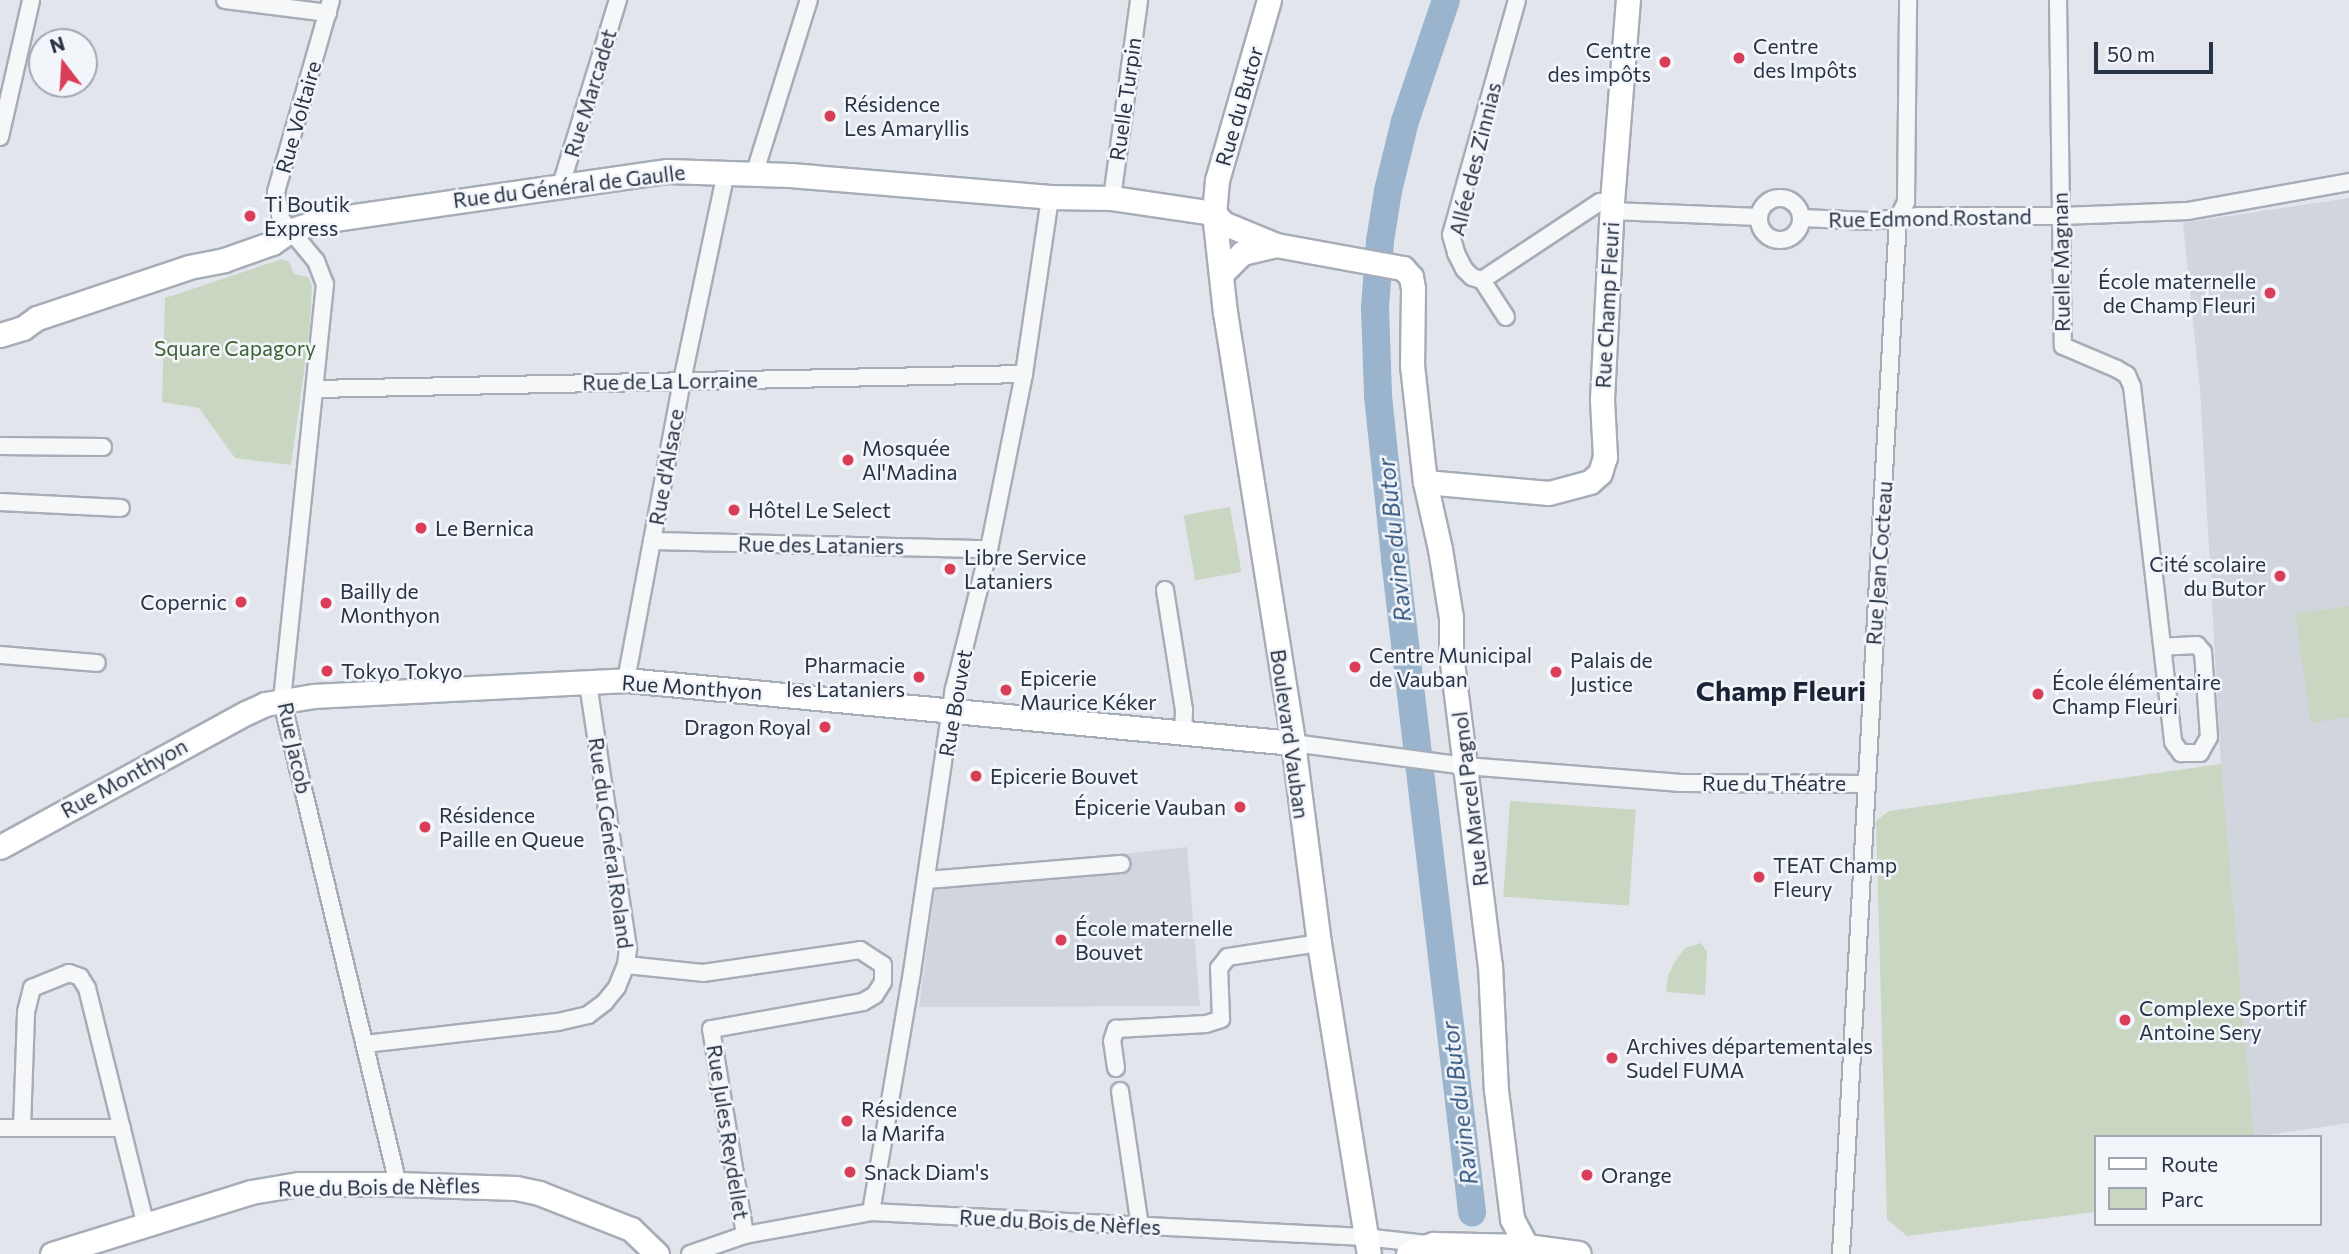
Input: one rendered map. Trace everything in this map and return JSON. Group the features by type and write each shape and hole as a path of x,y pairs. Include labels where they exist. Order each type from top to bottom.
{"main road":[{"name":"Rue du Butor","path":"1213,213 1217,180 1269,0"},
{"name":"Rue Champ Fleuri","path":"1425,482 1549,493 1590,482 1600,472 1605,457 1602,399 1612,207 1628,0"},
{"name":"Rue du Général de Gaulle","path":"0,335 23,328 37,318 189,267 261,248 289,231 320,221 667,171 726,172 1051,197 1112,198 1213,213 1223,223 1276,244 1403,268"},
{"name":"Boulevard Vauban","path":"1213,213 1293,743 1319,943 1367,1245"},
{"name":"Rue du Général de Gaulle","path":"1221,274 1242,253 1276,244"},
{"name":"Rue Marcel Pagnol","path":"1403,268 1411,277 1413,288 1412,365 1425,482 1440,549 1451,618 1459,765 1490,965 1496,1090 1512,1219 1527,1251"},
{"name":"Rue Champ Fleuri","path":"1429,507 1447,494 1469,487"},
{"name":"Rue Monthyon","path":"0,847 258,707 314,696 626,680 1183,735 1293,743"},
{"name":"Rue du Bois de Nèfles","path":"55,1253 219,1200 283,1185 398,1184 516,1188 539,1193 631,1229 657,1254"},
{"path":"1409,1254 1434,1245 1579,1254"}],"street":[{"path":"0,137 30,0"},
{"path":"225,0 329,6"},
{"name":"Rue Marcadet","path":"561,186 618,0"},
{"path":"754,175 809,0"},
{"name":"Ruelle Turpin","path":"1112,198 1139,0"},
{"name":"Allée des Zinnias","path":"1506,317 1482,280 1472,277 1464,269 1451,235 1517,0"},
{"name":"Rue Jean Cocteau","path":"1841,1254 1898,218 1906,202 1908,0"},
{"name":"Ruelle Magnan","path":"2058,0 2063,346 2117,369 2127,375 2132,386 2173,742 2181,753 2200,753 2209,737 2203,652 2197,645 2163,648"},
{"name":"Rue Voltaire","path":"289,231 281,219 276,192 329,6"},
{"name":"Rue d'Alsace","path":"626,680 682,381 726,172"},
{"name":"Rue Edmond Rostand","path":"1802,218 1869,221 2188,211 2349,182"},
{"name":"Rue Bouvet","path":"871,1212 951,711 989,549 1024,374 1051,197"},
{"path":"1782,198 1792,201 1802,218 1796,234 1781,240 1765,234 1759,218 1766,203 1782,198"},
{"path":"1482,280 1600,202 1612,207 1759,218"},
{"name":"Rue Jacob","path":"289,231 316,261 325,284 282,701 398,1184"},
{"name":"Rue de La Lorraine","path":"315,389 1024,374"},
{"path":"0,446 103,447"},
{"path":"0,502 121,508"},
{"name":"Rue des Lataniers","path":"652,541 989,549"},
{"path":"1166,590 1184,710 1183,735"},
{"path":"0,655 97,663"},
{"name":"Rue du Général Roland","path":"365,1044 558,1022 587,1015 605,1002 618,987 626,965 628,947 588,683"},
{"name":"Rue du Théatre","path":"1293,743 1459,765 1681,783 1867,784"},
{"path":"926,880 1121,864"},
{"path":"1116,1068 1112,1041 1116,1029 1206,1024 1221,1019 1219,968 1228,957 1319,943"},
{"name":"Rue Jules Reydellet","path":"626,965 703,973 860,950 883,965 883,982 874,995 863,1002 711,1029 745,1235"},
{"path":"22,1128 26,1012 32,988 69,973 80,977 87,988 145,1223"},
{"path":"1120,1091 1140,1227"},
{"path":"0,1128 122,1128"},
{"name":"Rue du Bois de Nèfles","path":"690,1254 745,1235 871,1212 1140,1227 1367,1245 1434,1245"}],"shaded area":[{"name":"Cité scolaire du Butor","path":"2349,198 2349,1123 2268,1135 2254,1135 2221,764 2200,388 2183,223"},
{"name":"École maternelle Bouvet","path":"1187,847 1200,1006 919,1007 937,874"}],"green space":[{"name":"Square Capagory","path":"282,259 289,262 294,274 308,277 312,285 310,328 291,465 235,458 199,408 162,402 165,298"},
{"path":"1230,507 1241,572 1195,580 1184,515"},
{"path":"2349,606 2349,717 2311,723 2295,614"},
{"path":"2221,764 2254,1135 2094,1135 2094,1212 1907,1236 1887,1219 1876,821 1889,811"},
{"path":"1510,801 1636,810 1629,906 1503,897"},
{"path":"1701,943 1707,952 1705,995 1666,992 1668,976 1674,963 1685,948"}],"waterway":[{"name":"Ravine du Butor","path":"1446,0 1405,121 1388,191 1380,241 1375,308 1378,396 1395,559 1472,1212"}],"place":[{"name":"Centre des Impôts","path":"1739,58"},
{"name":"Centre des impôts","path":"1665,62"},
{"name":"Résidence Les Amaryllis","path":"830,116"},
{"name":"Ti Boutik Express","path":"250,216"},
{"name":"École maternelle de Champ Fleuri","path":"2270,293"},
{"name":"Mosquée Al'Madina","path":"848,460"},
{"name":"Hôtel Le Select","path":"734,510"},
{"name":"Le Bernica","path":"421,528"},
{"name":"Libre Service Lataniers","path":"950,569"},
{"name":"Cité scolaire du Butor","path":"2280,576"},
{"name":"Copernic","path":"241,602"},
{"name":"Bailly de Monthyon","path":"326,603"},
{"name":"Centre Municipal de Vauban","path":"1355,667"},
{"name":"Tokyo Tokyo","path":"327,671"},
{"name":"Palais de Justice","path":"1556,672"},
{"name":"Pharmacie les Lataniers","path":"919,677"},
{"name":"Epicerie Maurice Kéker","path":"1006,690"},
{"name":"École élémentaire Champ Fleuri","path":"2038,694"},
{"name":"Dragon Royal","path":"825,727"},
{"name":"Epicerie Bouvet","path":"976,776"},
{"name":"Épicerie Vauban","path":"1240,807"},
{"name":"Résidence Paille en Queue","path":"425,827"},
{"name":"TEAT Champ Fleury","path":"1759,877"},
{"name":"École maternelle Bouvet","path":"1061,940"},
{"name":"Complexe Sportif Antoine Sery","path":"2125,1020"},
{"name":"Archives départementales Sudel FUMA","path":"1612,1058"},
{"name":"Résidence la Marifa","path":"847,1121"},
{"name":"Snack Diam's","path":"850,1172"},
{"name":"Orange","path":"1587,1175"}],"district":[{"name":"Champ Fleuri","path":"1781,690"}]}
